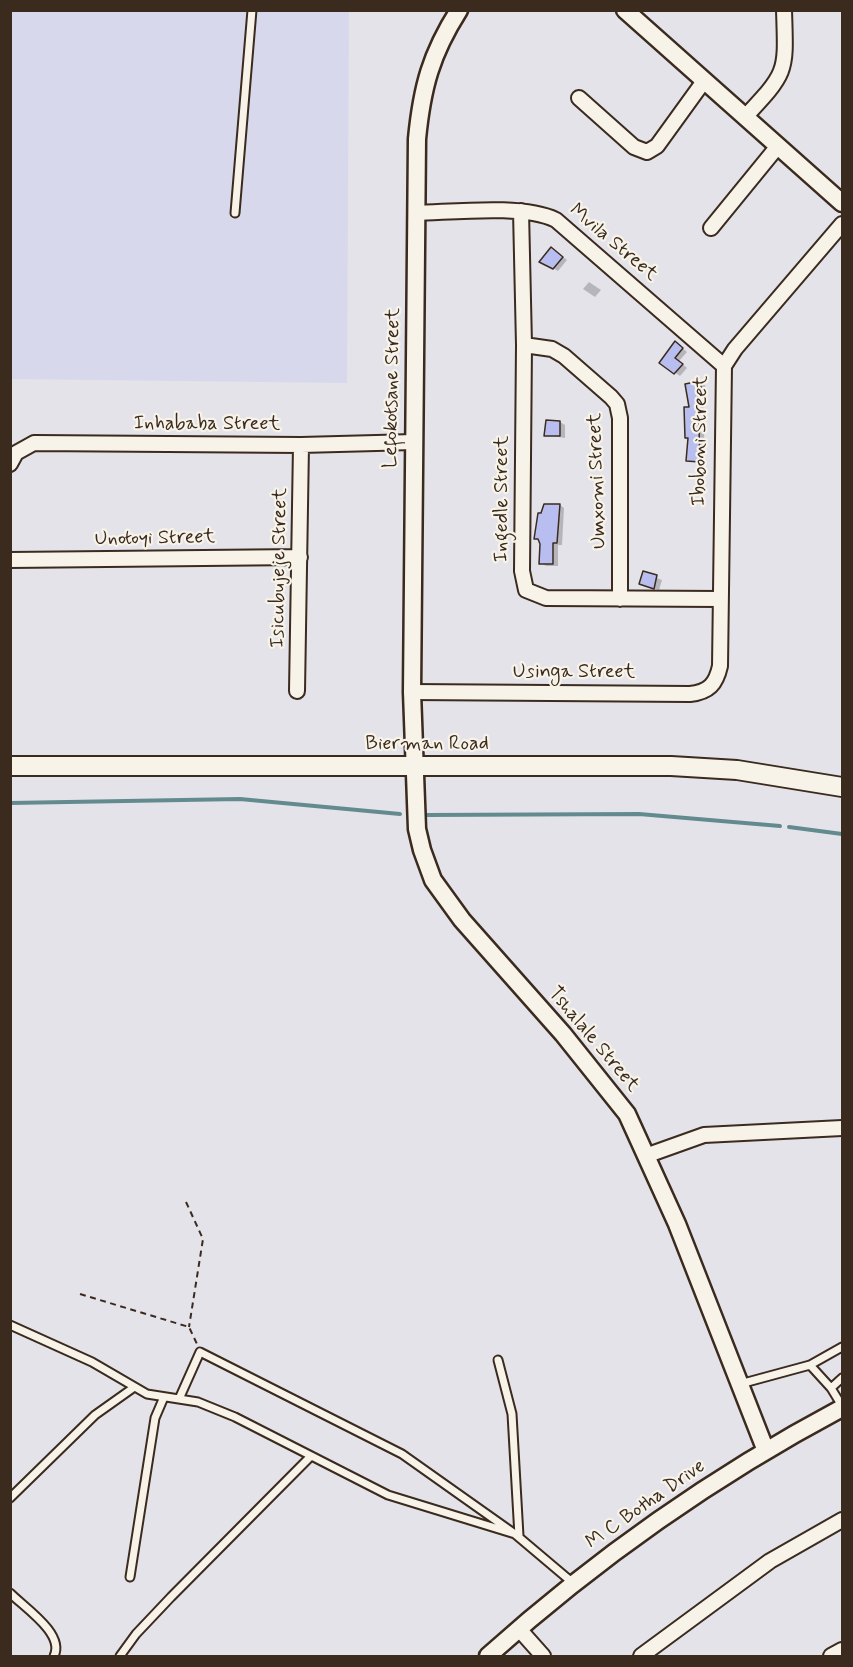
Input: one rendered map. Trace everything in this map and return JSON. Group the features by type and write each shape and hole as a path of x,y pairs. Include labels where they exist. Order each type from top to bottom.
{"main road":[{"name":"Bierman Road","path":"10,766 683,774 736,777 843,794"},
{"name":"Bierman Road","path":"10,774 705,767 767,774 843,787"}],"street":[{"name":"Lefokotsane Street","path":"414,771 412,692 417,139 424,83 432,59 459,10"},
{"path":"625,10 843,203"},
{"path":"745,117 773,87 784,69 784,10"},
{"path":"579,98 634,147 647,152 657,146 704,81"},
{"path":"711,228 778,146"},
{"name":"Mvila Street","path":"416,213 521,212 547,215 568,227 724,366"},
{"name":"Ingedle Street","path":"521,212 524,345 524,585 531,594 546,598 720,599"},
{"name":"Iboboni Street","path":"720,666 724,366 735,349 843,224"},
{"name":"Umxomi Street","path":"524,345 558,352 617,404 620,418 620,599"},
{"name":"Inhababa Street","path":"10,464 16,453 34,443 302,446 414,442"},
{"name":"Isicubujeje Street","path":"297,691 302,446"},
{"name":"Unotoyi Street","path":"10,560 300,557"},
{"name":"Usinga Street","path":"412,692 701,693 715,684 720,666"},
{"name":"Tshalale Street","path":"414,771 417,829 433,880 462,920 617,1098 648,1155 766,1451"},
{"path":"648,1155 704,1136 744,1131 843,1128"},
{"name":"M C Botha Drive","path":"488,1656 573,1583 645,1528 766,1451 843,1407"},
{"path":"641,1656 770,1561 843,1520"},
{"path":"519,1629 543,1656"},
{"path":"831,1656 843,1650"}],"lane":[{"path":"235,213 252,10"},
{"path":"10,1325 92,1362 133,1388 164,1397 198,1402 235,1417 388,1495 517,1535"},
{"path":"740,1384 810,1365 843,1347"},
{"path":"179,1399 200,1352 402,1454 517,1535 573,1583"},
{"path":"498,1360 512,1414 517,1535"},
{"path":"810,1365 831,1388 843,1407"},
{"path":"831,1388 843,1378"},
{"path":"10,1498 95,1415 133,1388"},
{"path":"130,1576 156,1418 164,1397"},
{"path":"120,1656 136,1634 171,1597 310,1457"},
{"path":"10,1593 54,1636 57,1650 54,1656"}],"path":[{"path":"186,1202 203,1239 189,1327 200,1352"},
{"path":"80,1294 189,1327"}],"shaded area":[{"path":"11,11 349,11 347,383 11,379"}],"building":[{"path":"551,247 563,257 553,269 539,262"},
{"path":"675,341 683,348 675,358 683,364 674,374 659,363"},
{"path":"700,381 702,393 698,394 700,462 686,461 688,438 685,438 684,407 689,407 685,384"},
{"path":"546,420 560,421 560,436 544,436"},
{"path":"544,504 560,504 557,543 553,543 553,564 539,564 540,544 538,539 534,539 538,513 541,513"},
{"path":"643,571 657,575 654,589 639,584"}],"waterway":[{"path":"10,803 240,799 400,814"},
{"path":"427,815 639,814 780,826"},
{"path":"789,827 842,834"}]}
